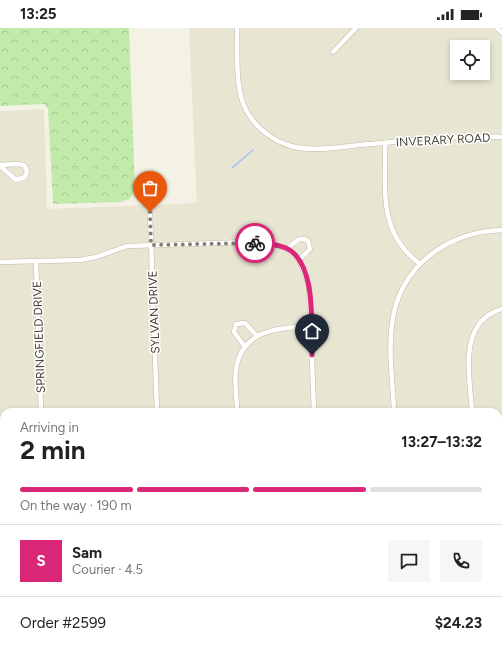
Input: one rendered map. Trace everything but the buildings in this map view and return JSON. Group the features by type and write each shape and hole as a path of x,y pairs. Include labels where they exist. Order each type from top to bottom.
{"street":[{"name":"INVERARY ROAD","path":"237,28 239,86 244,104 252,120 265,133 282,144 309,149 461,137 502,137"},
{"path":"333,52 356,28"},
{"path":"497,28 502,34"},
{"path":"385,143 387,209 390,227 405,251 420,264"},
{"path":"17,164 24,166 26,171 25,176 16,180 0,166 17,164"},
{"name":"SYLVAN DRIVE","path":"150,212 157,408"},
{"path":"394,408 391,344 392,322 402,290 420,264 440,247 456,239 478,232 502,230"},
{"path":"287,249 298,239 308,241 310,249 299,260"},
{"path":"0,262 80,260 96,257 127,246 249,242 273,244 287,249 299,260 309,285 314,408"},
{"name":"SPRINGFIELD DRIVE","path":"36,262 41,408"},
{"path":"472,408 470,344 476,327 483,319 502,309"},
{"path":"245,347 234,332 236,324 245,322 257,336"},
{"path":"237,408 236,369 245,347 257,336 275,328 310,326"}],"shaded area":[{"path":"189,28 502,28 502,408 0,408 0,111 44,109 47,209 197,203"}],"green space":[{"path":"0,28 129,28 135,189 130,199 120,202 53,204 48,109 44,104 0,106"}],"waterway":[{"path":"232,168 253,150"}],"way so far":[{"path":"150,212 151,245 255,243"}],"route":[{"path":"255,243 273,244 287,249 303,266 309,285 312,355"}]}
